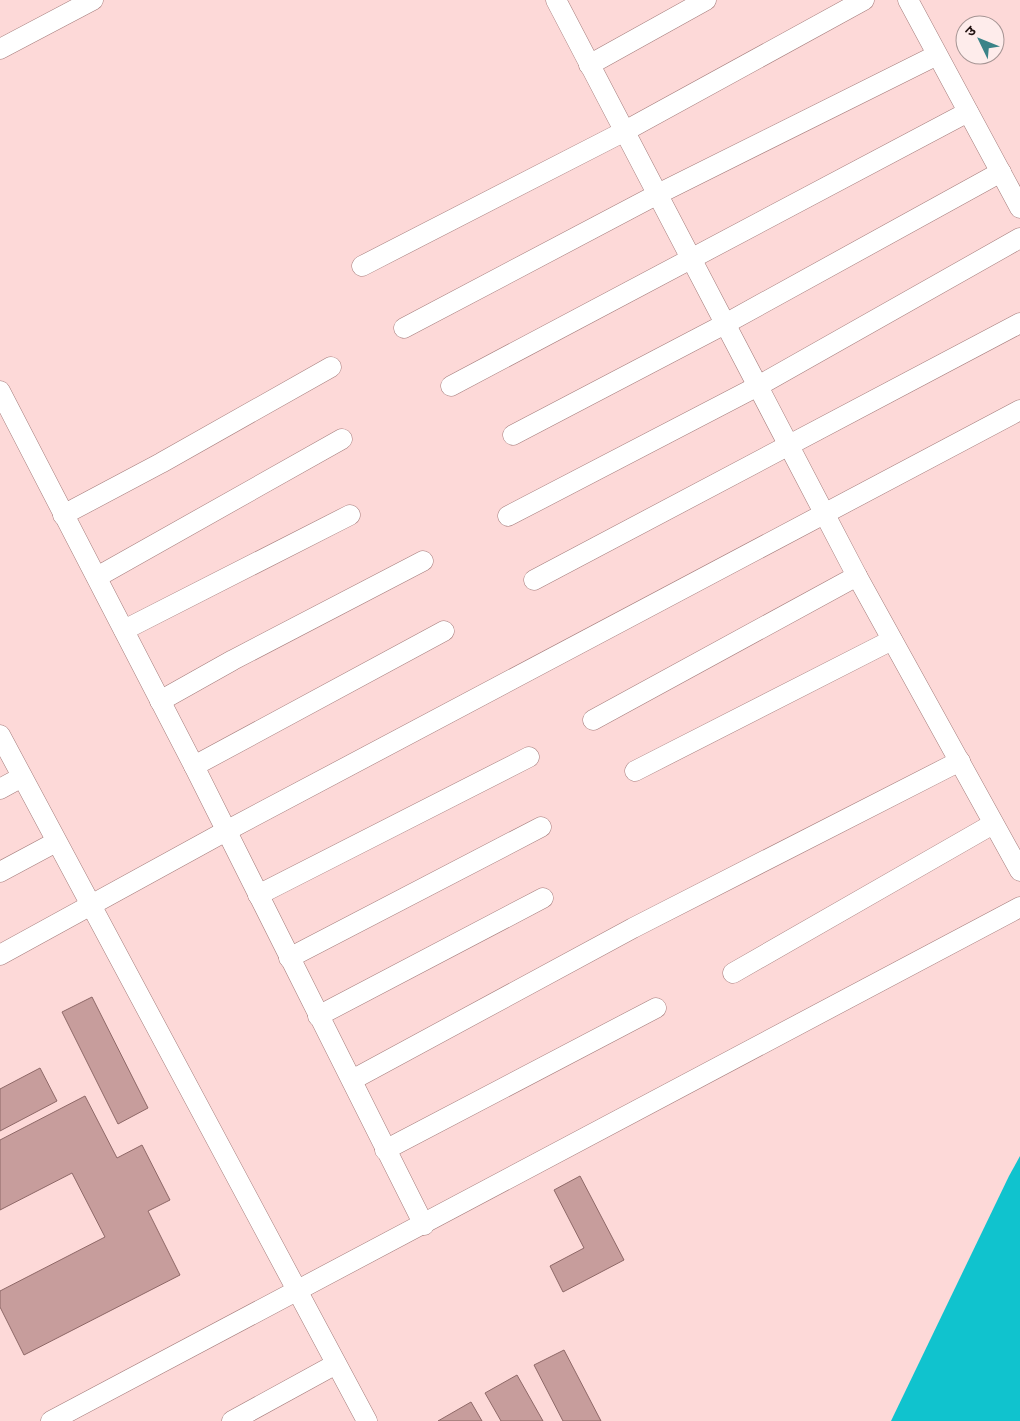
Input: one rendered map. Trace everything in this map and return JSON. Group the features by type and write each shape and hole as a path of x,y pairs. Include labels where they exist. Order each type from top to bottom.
{"street":[{"path":"0,49 93,0"},
{"path":"589,65 706,0"},
{"path":"362,266 625,131 864,0"},
{"path":"908,0 1020,208"},
{"path":"560,2 589,65 788,446 857,576 1020,871"},
{"path":"404,328 658,194 937,54"},
{"path":"451,386 692,260 968,112"},
{"path":"513,435 725,324 1001,172"},
{"path":"508,516 758,386 1020,238"},
{"path":"534,580 1020,323"},
{"path":"63,515 331,367"},
{"path":"0,391 194,766 424,1225"},
{"path":"0,955 226,831 1020,410"},
{"path":"97,577 342,438"},
{"path":"124,630 350,516"},
{"path":"160,701 232,660 422,561"},
{"path":"593,720 857,576"},
{"path":"194,766 444,631"},
{"path":"635,772 892,640"},
{"path":"0,735 90,907 367,1421"},
{"path":"258,895 529,756"},
{"path":"352,1080 642,924 960,761"},
{"path":"0,789 22,777"},
{"path":"733,973 993,824"},
{"path":"289,958 541,827"},
{"path":"0,872 56,842"},
{"path":"318,1016 543,898"},
{"path":"51,1421 295,1290 424,1225 1020,907"},
{"path":"385,1150 656,1008"},
{"path":"232,1421 336,1364"}],"water":[{"path":"1020,1156 1020,1421 891,1421 1009,1176"}],"building":[{"path":"92,997 148,1108 118,1124 62,1012"},
{"path":"40,1068 57,1101 0,1131 0,1089"},
{"path":"85,1096 117,1158 142,1145 170,1200 148,1211 180,1275 24,1355 0,1307 0,1291 105,1237 72,1173 0,1210 0,1140"},
{"path":"580,1176 624,1260 563,1292 550,1266 584,1248 554,1190"},
{"path":"564,1350 601,1421 563,1421 534,1365"},
{"path":"517,1375 543,1421 501,1421 485,1393"},
{"path":"471,1402 482,1421 438,1421"}]}
